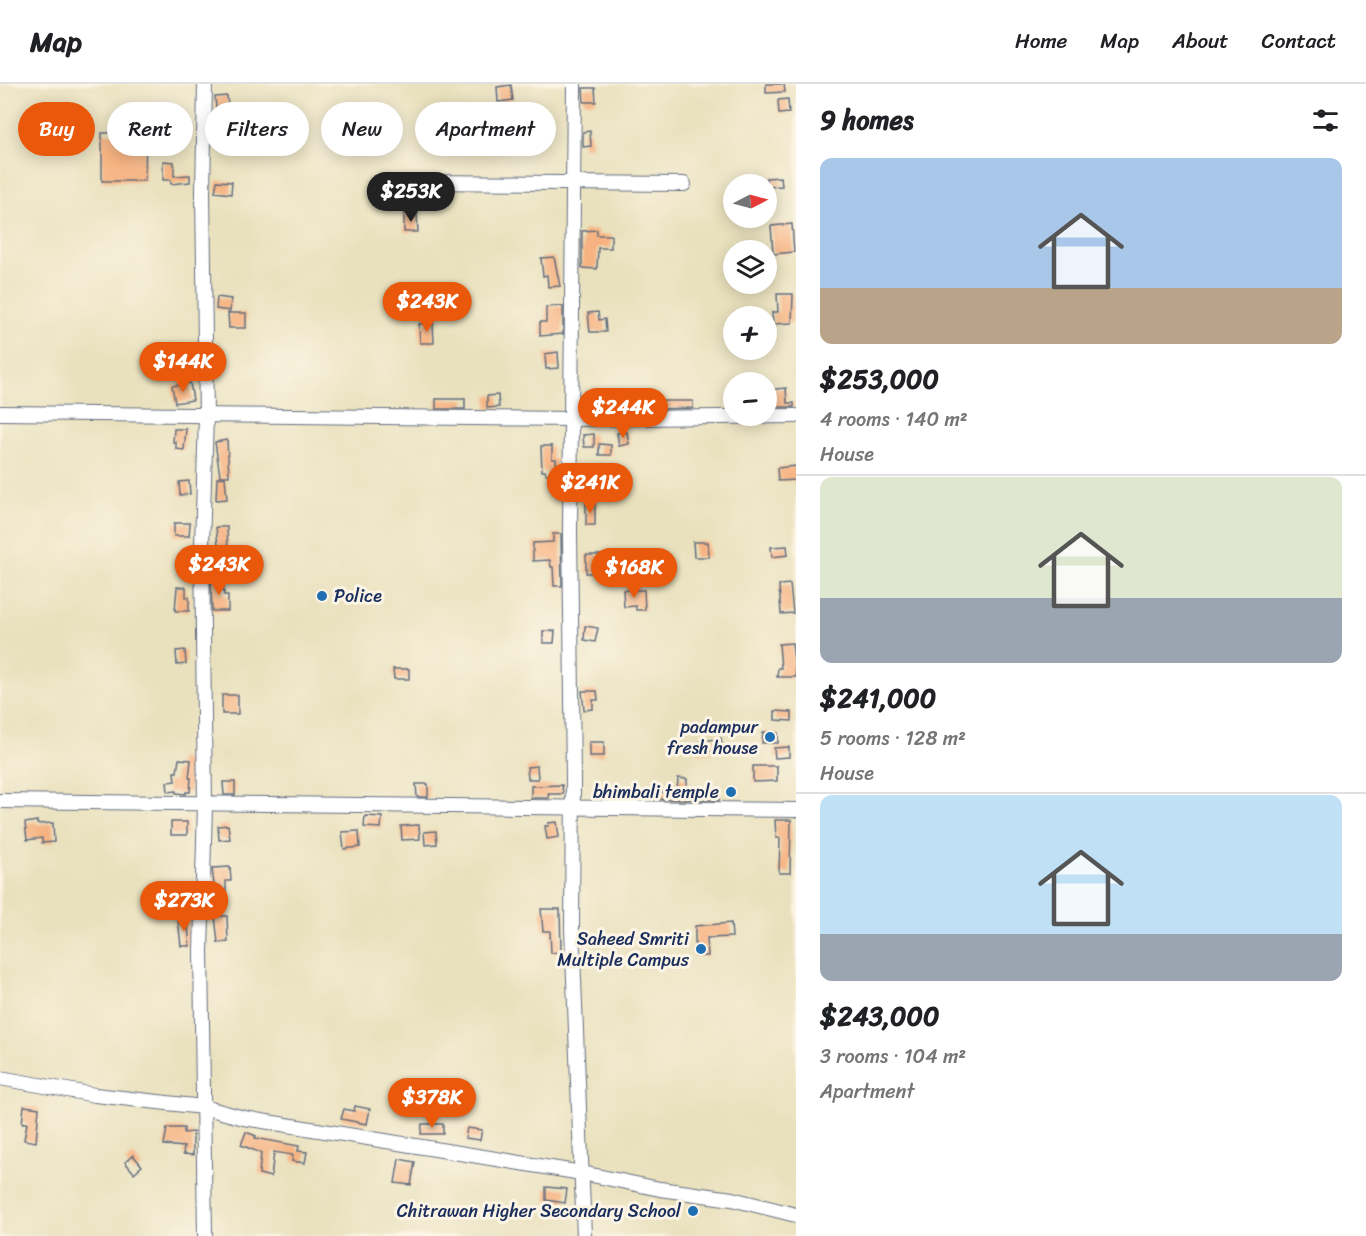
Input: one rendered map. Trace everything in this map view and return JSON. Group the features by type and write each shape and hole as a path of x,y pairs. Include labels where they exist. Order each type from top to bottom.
{"street":[{"path":"205,84 203,214 206,416 202,546 205,805 201,951 205,1236"},
{"path":"574,84 570,531 572,927 584,1236"},
{"path":"418,182 684,184"},
{"path":"0,413 572,418 796,416"},
{"path":"0,801 796,810"},
{"path":"0,1078 95,1095 203,1107 244,1118 582,1173 660,1189 732,1199 796,1215"}],"building":[{"path":"766,84 784,84 785,92 766,93"},
{"path":"511,85 513,100 498,102 497,87"},
{"path":"583,88 595,88 596,102 584,102"},
{"path":"227,96 228,102 215,102 215,97"},
{"path":"788,99 789,113 779,114 778,100"},
{"path":"590,131 591,146 583,147 583,132"},
{"path":"102,133 107,133 107,156 146,156 145,181 102,181"},
{"path":"163,161 174,162 174,176 190,175 190,182 171,184 171,180 163,180"},
{"path":"777,177 781,177 782,186 777,186"},
{"path":"217,181 232,182 231,194 215,192"},
{"path":"404,213 417,213 418,232 404,232"},
{"path":"792,224 794,252 777,254 777,240 772,240 771,228 777,228 777,225"},
{"path":"597,230 597,235 611,235 611,248 598,248 597,269 582,268 582,231"},
{"path":"554,257 560,286 548,287 547,275 543,276 541,258"},
{"path":"777,294 793,294 792,323 777,324"},
{"path":"217,297 231,299 230,311 216,309"},
{"path":"563,306 563,334 540,336 540,322 546,322 546,307"},
{"path":"598,312 599,320 605,319 606,332 590,332 588,313"},
{"path":"228,313 246,313 246,328 229,328"},
{"path":"433,323 434,343 420,343 419,324"},
{"path":"558,352 559,368 546,369 545,354"},
{"path":"190,383 193,400 175,403 172,386"},
{"path":"786,388 787,403 794,403 794,407 777,407 777,389"},
{"path":"498,395 499,407 487,408 487,396"},
{"path":"650,395 651,405 638,406 636,409 613,409 613,400 637,399 637,397"},
{"path":"436,399 465,399 465,409 436,409"},
{"path":"693,401 693,408 657,409 657,402"},
{"path":"174,429 186,429 184,450 176,449 176,442 173,442"},
{"path":"627,432 629,444 619,446 617,433"},
{"path":"594,434 594,447 584,447 583,435"},
{"path":"227,440 229,476 220,476 215,442"},
{"path":"599,444 611,445 611,455 599,455"},
{"path":"541,446 552,446 552,459 556,459 557,473 546,474 542,471"},
{"path":"796,466 796,480 778,481 777,468"},
{"path":"225,477 227,499 216,500 217,478"},
{"path":"189,481 190,494 180,495 179,482"},
{"path":"586,503 595,503 595,525 586,525"},
{"path":"174,523 190,523 189,536 174,536"},
{"path":"216,527 227,527 226,578 217,577 219,553"},
{"path":"553,534 561,534 562,586 554,586 553,567 551,567 550,560 533,561 533,543 553,542"},
{"path":"693,542 708,542 709,557 694,557"},
{"path":"787,546 788,555 772,557 771,547"},
{"path":"586,555 602,555 602,573 586,573"},
{"path":"223,579 224,595 228,595 228,611 212,611 211,580"},
{"path":"790,584 793,613 781,614 779,585"},
{"path":"177,587 186,587 189,611 175,611"},
{"path":"623,590 644,590 645,610 636,610 636,606 624,607"},
{"path":"585,626 598,628 595,642 584,640"},
{"path":"543,631 555,631 554,643 543,643"},
{"path":"792,643 796,677 777,677 778,668 781,668 779,644"},
{"path":"185,650 186,664 177,665 176,651"},
{"path":"393,669 409,669 409,679 394,679"},
{"path":"582,691 597,691 598,700 593,700 593,709 584,710"},
{"path":"222,695 238,695 238,714 222,714"},
{"path":"775,711 792,712 792,721 775,720"},
{"path":"763,732 778,733 778,743 762,743"},
{"path":"721,738 723,750 699,753 698,742"},
{"path":"589,742 604,742 604,756 589,756"},
{"path":"789,747 789,757 775,758 774,748"},
{"path":"179,759 191,760 190,792 186,794 176,793 176,791 168,792 167,782 175,781 174,772 177,772"},
{"path":"537,766 538,779 528,779 527,767"},
{"path":"753,766 777,766 777,781 753,782"},
{"path":"678,778 687,779 687,789 719,789 719,800 651,799 651,792 677,792"},
{"path":"223,782 235,782 235,795 224,795"},
{"path":"416,784 428,784 428,797 417,797"},
{"path":"562,785 563,794 548,794 549,798 531,798 531,786"},
{"path":"365,816 382,817 381,828 364,827"},
{"path":"775,820 791,820 790,873 779,873 780,838 776,838"},
{"path":"37,821 37,824 53,823 54,842 42,843 42,838 27,840 25,823"},
{"path":"171,822 187,822 187,835 171,835"},
{"path":"557,822 559,837 547,839 545,826 549,826 548,823"},
{"path":"228,825 230,839 219,840 218,826"},
{"path":"419,825 420,839 402,840 401,826"},
{"path":"359,831 360,847 344,849 342,832"},
{"path":"436,831 437,844 425,845 424,832"},
{"path":"230,867 231,881 226,881 226,893 215,893 212,868"},
{"path":"541,909 560,909 561,952 551,953 550,931 543,931"},
{"path":"215,916 227,916 228,942 218,943"},
{"path":"187,917 190,946 181,946 178,919"},
{"name":"Saheed Smriti Multiple Campus","path":"731,923 732,937 707,938 708,956 695,956 695,926"},
{"path":"24,1106 39,1108 36,1142 24,1140 27,1123 22,1123"},
{"path":"355,1106 370,1109 367,1124 341,1119 344,1109 354,1111"},
{"path":"422,1124 443,1124 443,1134 421,1134"},
{"path":"167,1128 184,1128 184,1133 193,1132 193,1155 183,1154 184,1147 164,1145"},
{"path":"467,1128 482,1130 480,1140 465,1138"},
{"path":"246,1132 256,1136 255,1138 299,1146 298,1151 307,1152 305,1163 292,1161 293,1155 274,1152 271,1177 259,1174 261,1153 241,1145"},
{"path":"133,1155 142,1166 134,1173 125,1162"},
{"path":"399,1159 415,1162 411,1185 395,1183"},
{"path":"546,1187 567,1189 565,1203 546,1200"}],"place":[{"name":"Police","path":"322,596"},
{"name":"padampur fresh house","path":"770,737"},
{"name":"bhimbali temple","path":"731,792"},
{"name":"Saheed Smriti Multiple Campus","path":"701,949"},
{"name":"Chitrawan Higher Secondary School","path":"693,1211"}]}
